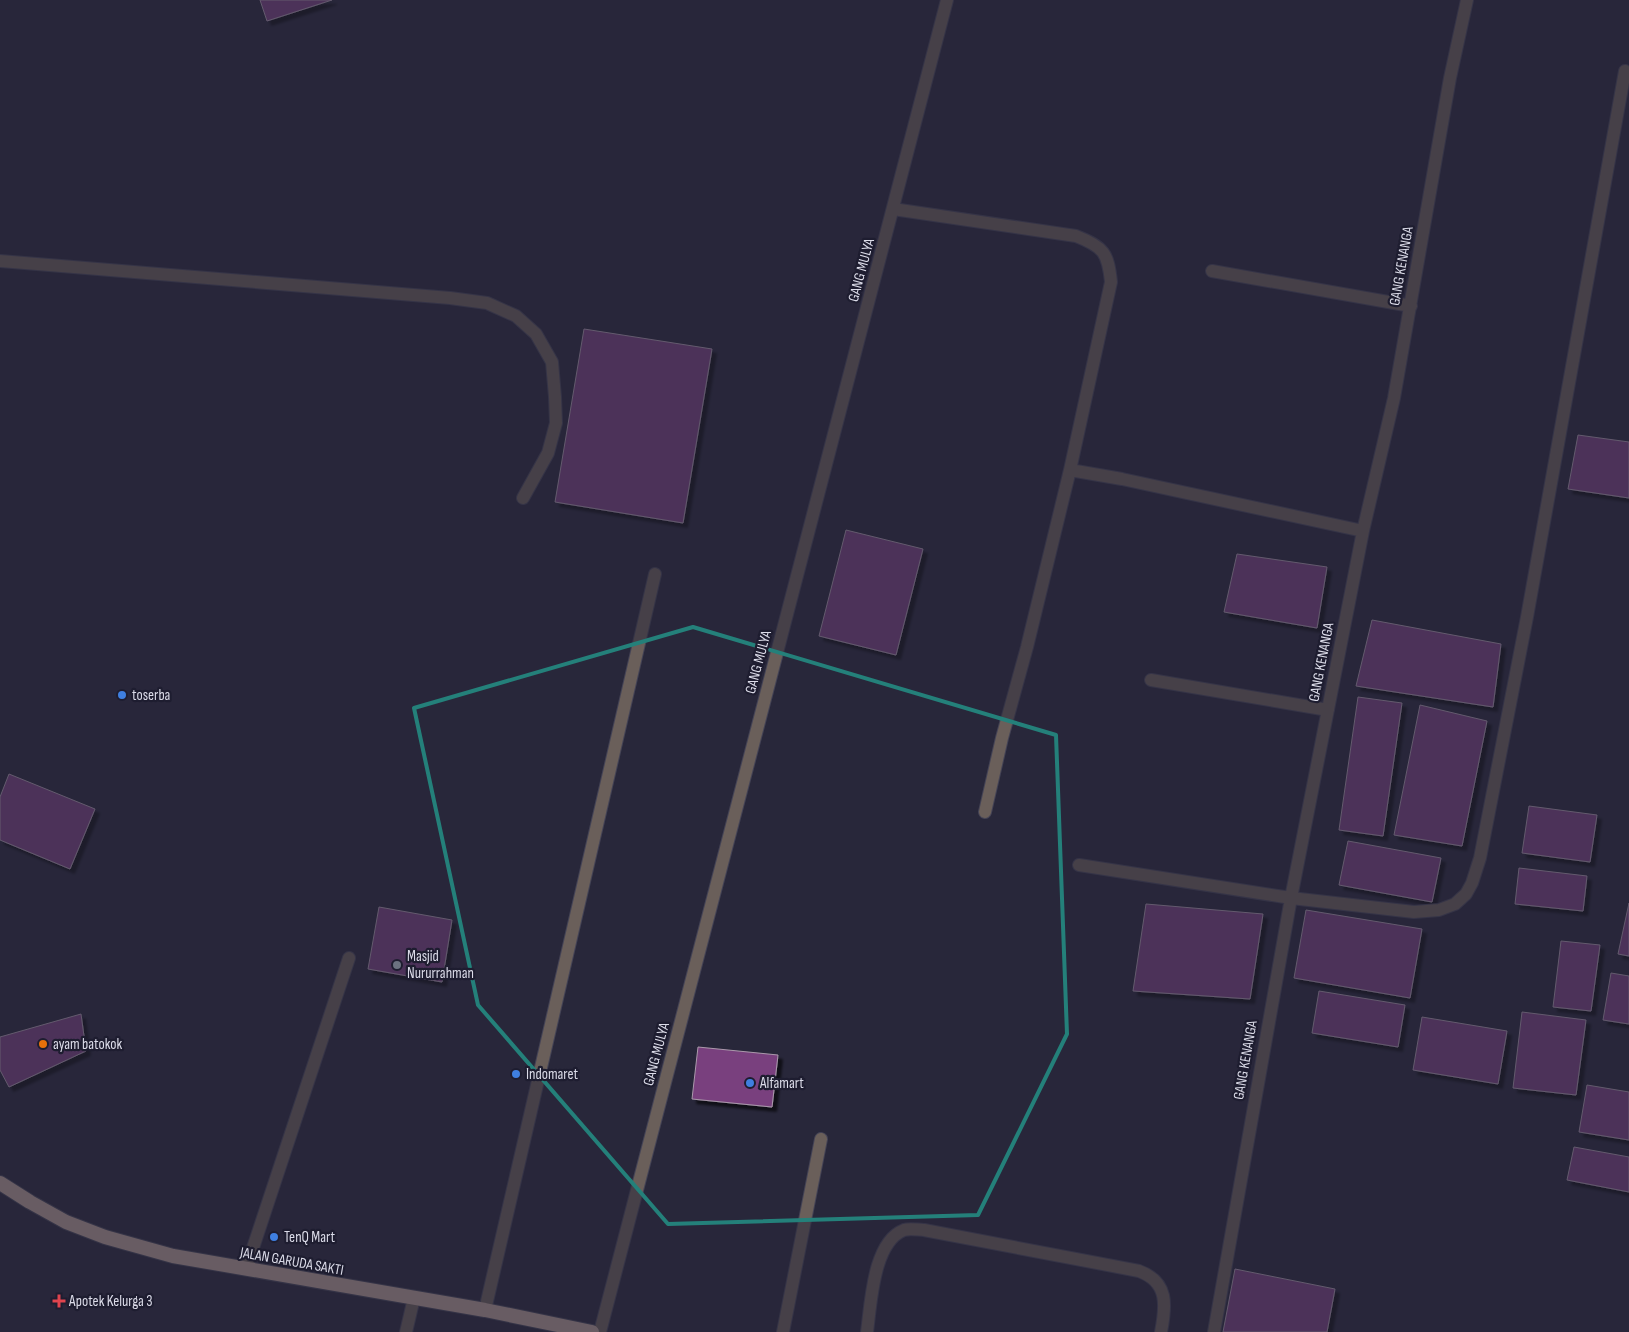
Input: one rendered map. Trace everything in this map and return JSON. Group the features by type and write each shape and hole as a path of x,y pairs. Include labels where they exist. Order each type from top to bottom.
{"highway":[{"name":"JALAN GARUDA SAKTI","path":"0,1183 66,1222 105,1237 173,1256 485,1310 592,1332"}],"street":[{"name":"GANG MULYA","path":"600,1332 947,0"},
{"name":"GANG KENANGA","path":"1214,1332 1291,898 1363,531 1394,398 1450,78 1467,0"},
{"path":"1079,865 1291,898 1414,912 1439,910 1455,904 1466,894 1472,883 1480,858 1527,617 1625,70"},
{"path":"893,209 1076,236 1091,242 1107,257 1111,282 1070,470 1027,647 1002,738 986,812"},
{"path":"0,261 450,298 487,303 516,316 536,334 552,362 555,397 556,423 548,453 523,498"},
{"path":"1212,271 1411,306"},
{"path":"1070,470 1132,481 1363,531"},
{"path":"485,1310 656,574"},
{"path":"1151,680 1328,710"},
{"path":"246,1269 349,958"},
{"path":"783,1332 821,1139"},
{"path":"866,1332 880,1258 886,1244 895,1235 906,1229 924,1230 1148,1274 1155,1279 1161,1288 1164,1314 1162,1332"},
{"path":"406,1332 414,1298"}],"highlighted area":[{"path":"693,627 1056,735 1067,1034 978,1215 668,1224 478,1005 414,708"}],"building":[{"path":"260,0 332,0 267,21"},
{"path":"584,329 712,349 683,523 555,502"},
{"path":"1578,435 1629,442 1629,498 1568,489"},
{"path":"846,530 923,549 896,655 819,636"},
{"path":"1237,554 1327,567 1317,628 1224,612"},
{"path":"1372,620 1501,644 1493,707 1356,686"},
{"path":"1358,697 1402,703 1383,836 1339,830"},
{"path":"1420,705 1487,721 1462,846 1394,835"},
{"path":"9,774 95,809 70,869 0,840 0,797"},
{"path":"1529,806 1597,815 1590,862 1522,853"},
{"path":"1348,841 1441,858 1432,902 1339,885"},
{"path":"1519,868 1587,876 1583,911 1515,904"},
{"path":"1629,903 1629,956 1618,954"},
{"path":"1146,904 1263,914 1250,999 1133,991"},
{"path":"379,907 452,920 442,982 368,969"},
{"path":"1306,910 1422,929 1410,998 1294,978"},
{"path":"1561,941 1600,945 1591,1011 1553,1007"},
{"path":"1611,973 1629,976 1629,1024 1603,1020"},
{"path":"1319,991 1405,1005 1398,1047 1312,1033"},
{"path":"1522,1012 1586,1020 1576,1095 1513,1088"},
{"name":"ayam batokok","path":"81,1014 86,1051 9,1087 0,1070 0,1037"},
{"path":"1422,1017 1507,1031 1498,1084 1413,1070"},
{"path":"698,1047 778,1055 772,1107 692,1099"},
{"path":"1587,1085 1629,1092 1629,1140 1579,1132"},
{"path":"1574,1147 1629,1157 1629,1192 1567,1180"},
{"path":"1235,1269 1335,1289 1327,1332 1223,1332"}],"place":[{"name":"toserba","path":"122,695"},
{"name":"Masjid Nururrahman","path":"397,965"},
{"name":"ayam batokok","path":"43,1044"},
{"name":"Indomaret","path":"516,1074"},
{"name":"Alfamart","path":"750,1083"},
{"name":"TenQ Mart","path":"274,1237"},
{"name":"Apotek Kelurga 3","path":"59,1301"}]}
